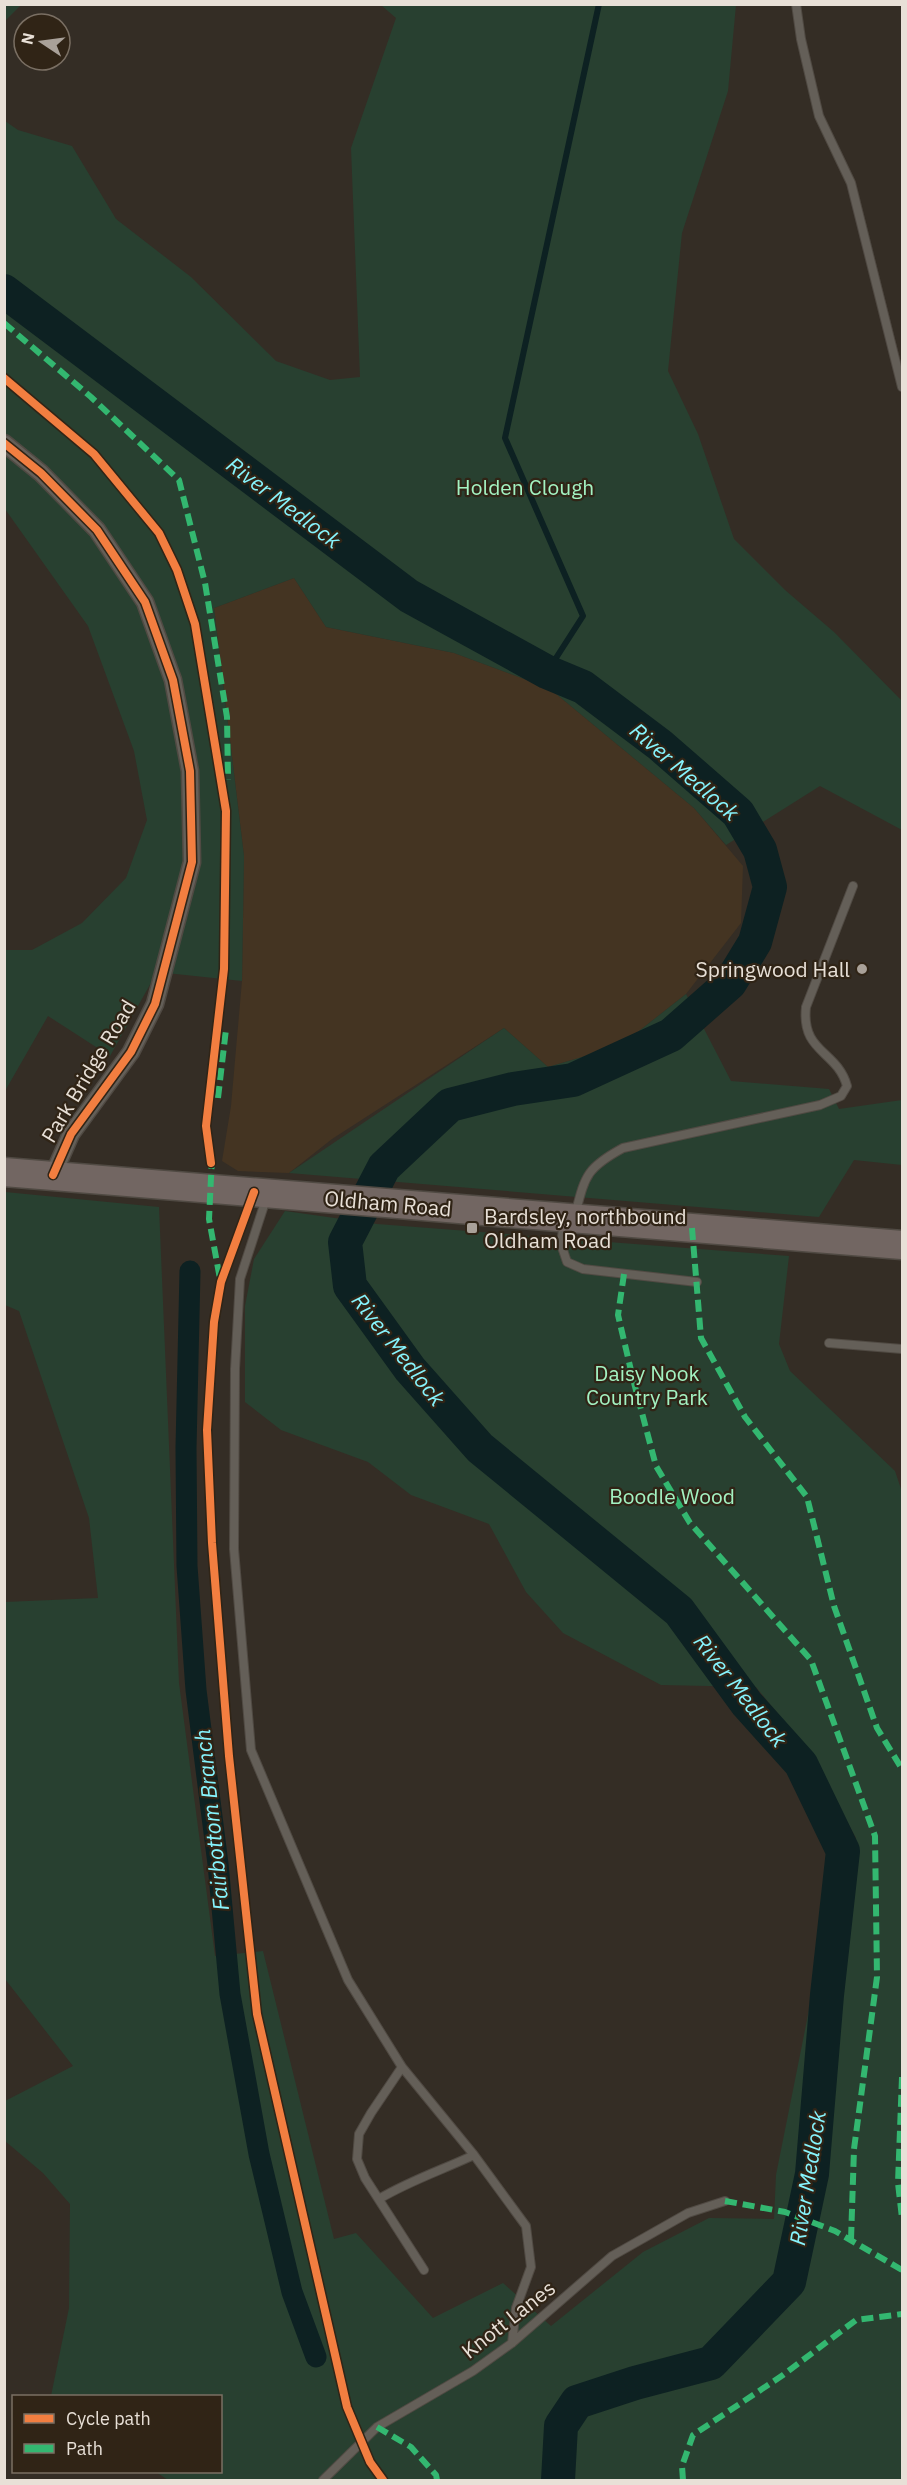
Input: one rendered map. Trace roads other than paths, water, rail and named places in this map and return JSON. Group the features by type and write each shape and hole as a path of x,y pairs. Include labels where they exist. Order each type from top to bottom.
{"highway":[{"name":"Oldham Road","path":"4,1172 903,1245"}],"street":[{"name":"Park Bridge Road","path":"4,443 41,473 97,530 145,602 173,680 190,771 192,862 155,1004 131,1052 71,1134 53,1175"}],"lane":[{"path":"796,4 801,39 819,116 851,183 903,387"},
{"path":"697,1282 583,1269 567,1262 561,1244 569,1218 584,1180 598,1161 622,1148 820,1105 841,1096 847,1086 844,1074 813,1042 804,1022 806,1007 853,886"},
{"path":"281,1194 240,1279 235,1369 234,1549 251,1750 348,1980 402,2067 474,2156 526,2226 531,2267 516,2308 512,2343"},
{"path":"829,1343 903,1349"},
{"path":"402,2067 370,2113 359,2134 356,2150 357,2159 365,2178 424,2270"},
{"path":"379,2199 404,2184 474,2156"},
{"name":"Knott Lanes","path":"322,2481 377,2427 473,2371 512,2343 612,2256 688,2212 725,2201"}],"waterway":[{"path":"547,672 583,616 505,438 599,4"},
{"name":"River Medlock","path":"4,291 409,596 547,672 583,687 660,745 738,813 760,850 770,887 755,942 730,983 671,1035 573,1080 513,1089 450,1105 384,1167 345,1242 350,1286 410,1369 480,1448 679,1611 747,1704 801,1764 843,1851 827,1995 812,2174 789,2282 711,2363 635,2383 577,2402 561,2426 558,2480"},
{"name":"Fairbottom Branch","path":"190,1271 186,1448 187,1566 196,1690 218,1864 230,1994 259,2154 292,2292 316,2357"}],"place":[{"name":"Springwood Hall","path":"862,969"},
{"name":"Bardsley, northbound Oldham Road","path":"472,1228"}],"park label":[{"name":"Holden Clough","path":"525,487"},
{"name":"Daisy Nook Country Park","path":"647,1385"},
{"name":"Boodle Wood","path":"672,1496"}]}
